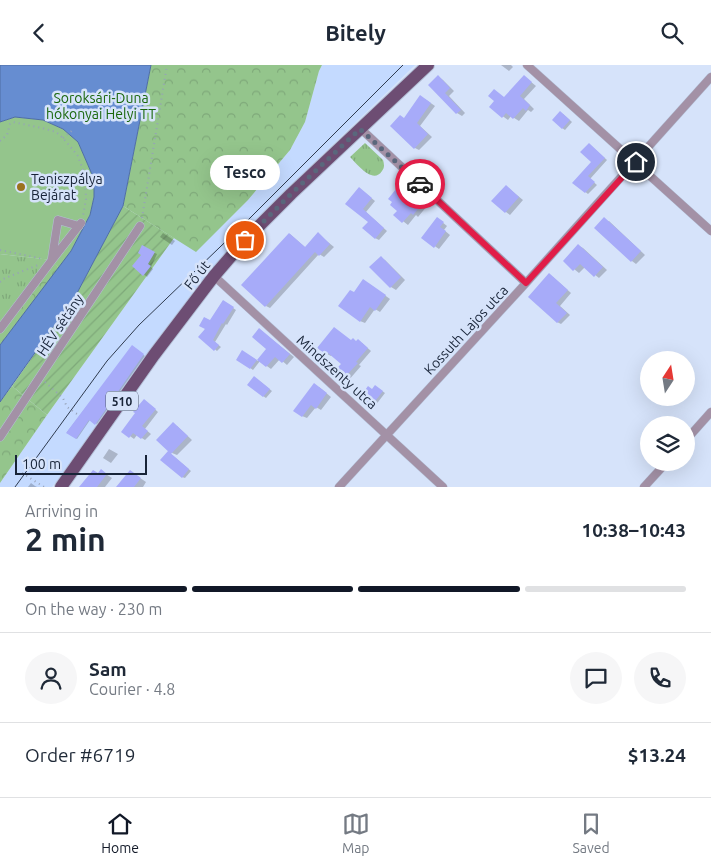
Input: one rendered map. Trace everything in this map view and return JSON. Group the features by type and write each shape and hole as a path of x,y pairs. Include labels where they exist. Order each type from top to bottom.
{"main road":[{"name":"Fő út","path":"61,487 154,355 245,240 428,65"}],"street":[{"path":"527,65 711,231"},
{"name":"Kossuth Lajos utca","path":"338,487 526,283 711,77"},
{"path":"360,129 526,283"},
{"path":"0,329 80,225 58,220 52,260"},
{"name":"HÉV sétány","path":"0,437 140,226"},
{"name":"Mindszenty utca","path":"214,277 443,487"},
{"path":"695,430 711,412"},
{"path":"644,487 659,471"}],"path":[{"path":"140,226 167,65"},
{"path":"0,141 7,135 10,124 13,122 56,132 63,138 78,156 85,176 86,199 80,225"},
{"path":"63,138 74,129"},
{"path":"0,250 52,260"},
{"path":"0,282 3,279 52,260"},
{"path":"40,377 63,398 67,407 77,414"},
{"path":"22,473 44,487"}],"shaded area":[{"path":"322,65 415,65 283,193 200,283 85,445 52,487 0,487 0,483 47,415 174,238 196,251 248,200 290,150 305,122"}],"green space":[{"path":"151,65 322,65 305,122 290,150 248,200 196,252 123,206"},
{"path":"15,117 43,120 63,129 78,142 94,179 94,197 90,215 71,251 59,268 51,260 0,254 0,122"},
{"path":"365,143 383,160 384,168 378,175 374,176 365,172 350,157"},
{"path":"123,206 174,238 47,415 12,386 76,295"},
{"path":"0,254 52,260 0,329"},
{"path":"52,260 59,268 0,345 0,329"},
{"path":"12,386 47,415 0,483 0,402"}],"water":[{"name":"Soroksári-Duna hókonyai Helyi TT","path":"0,65 151,65 123,206 76,295 0,402 0,345 71,251 90,215 94,197 94,179 78,142 63,129 43,120 15,117 0,122"}],"building":[{"path":"438,75 450,88 445,93 461,110 456,114 428,85"},
{"path":"524,75 532,82 520,96 530,105 526,111 523,108 513,119 506,113 502,118 489,107 494,101 488,96 494,89 504,97"},
{"path":"420,95 431,103 417,123 428,134 414,149 390,126 400,115 404,118"},
{"path":"560,111 570,120 562,129 552,120"},
{"path":"589,143 605,158 588,176 595,182 585,193 572,183 591,162 580,152"},
{"path":"400,184 423,203 413,215 411,213 402,223 393,215 397,211 390,205 392,202 388,199"},
{"path":"506,185 519,197 505,213 491,201"},
{"path":"359,187 372,198 363,209 384,228 375,239 362,228 368,222 345,204"},
{"path":"437,217 444,222 440,227 446,231 434,248 421,238"},
{"path":"604,217 641,251 631,262 594,228"},
{"path":"318,232 330,244 319,256 315,252 265,307 241,285 289,233 305,247"},
{"path":"578,244 603,267 594,277 580,264 573,271 563,261"},
{"path":"142,245 155,252 148,264 151,266 143,276 132,266 141,255 138,253"},
{"path":"381,256 401,277 390,288 369,267"},
{"path":"549,273 568,290 556,303 567,313 557,323 528,297"},
{"path":"363,279 386,295 375,311 370,307 360,322 338,306 350,290 354,292"},
{"path":"223,300 234,307 222,323 213,340 219,345 214,351 198,337 205,329 199,326 204,317 210,320"},
{"path":"334,327 351,340 353,338 356,341 358,339 368,348 356,362 358,363 343,379 334,371 341,364 328,353 327,355 317,348"},
{"path":"259,328 290,354 282,363 275,357 266,367 257,360 266,349 252,337"},
{"path":"132,345 144,354 95,425 89,420 76,439 66,433"},
{"path":"242,350 257,360 250,369 236,360"},
{"path":"254,376 270,389 263,397 247,385"},
{"path":"314,383 327,393 316,409 311,405 302,417 293,411"},
{"path":"375,385 383,391 372,405 360,397 368,386 372,389"},
{"path":"144,399 156,409 142,426 148,431 141,439 133,433 129,438 121,432 135,413 133,412"},
{"path":"173,422 188,436 171,454 156,440"},
{"path":"168,451 189,469 182,478 160,460"},
{"path":"101,469 107,474 97,487 79,487 93,470 98,473"},
{"path":"130,470 141,478 134,487 116,487"}],"tram line":[{"path":"15,487 107,361 139,325 246,222 403,65"}],"way so far":[{"path":"245,240 360,129 420,184"}],"place":[{"name":"Teniszpálya Bejárat","path":"21,187"},
{"name":"Tesco","path":"245,240"}],"route":[{"path":"420,184 526,283 636,162"}]}
